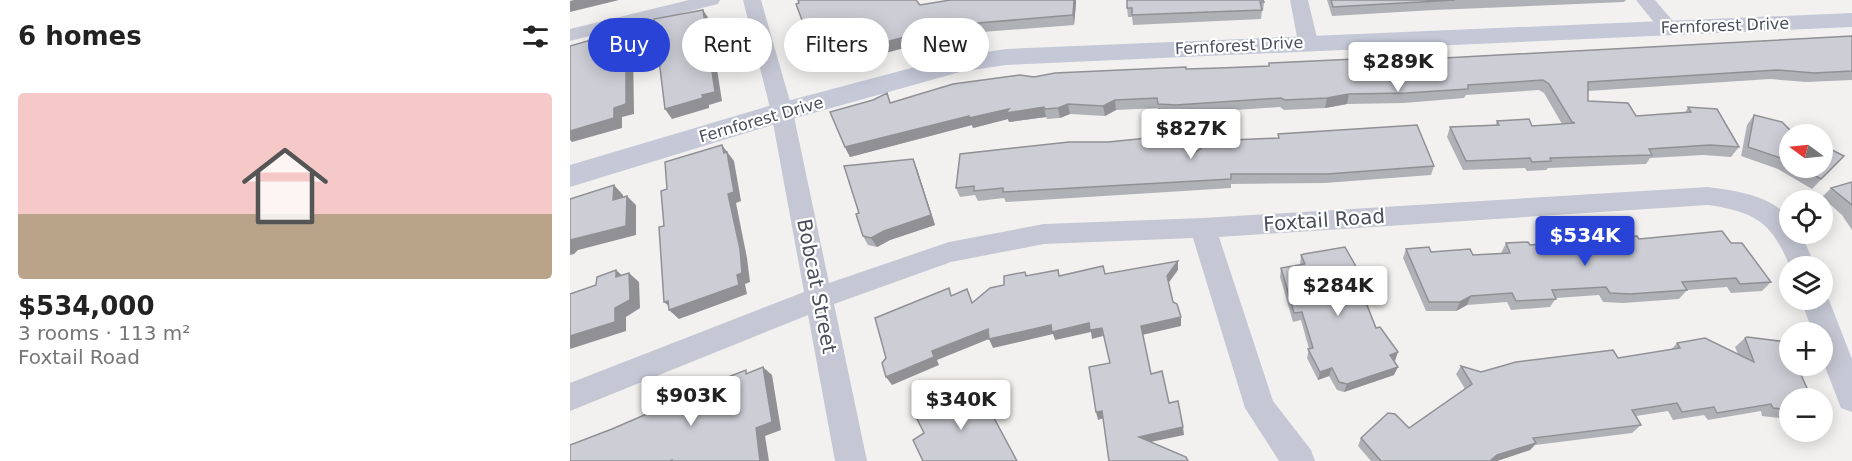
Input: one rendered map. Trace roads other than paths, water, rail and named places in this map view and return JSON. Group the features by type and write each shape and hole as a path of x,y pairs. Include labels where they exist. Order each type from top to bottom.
{"street":[{"path":"570,35 711,0"},
{"name":"Bobcat Street","path":"752,0 782,112 851,461"},
{"path":"1299,0 1308,42"},
{"path":"1645,0 1668,27"},
{"path":"1843,0 1852,7"},
{"name":"Fernforest Drive","path":"570,176 782,112 958,64 1006,57 1852,20"},
{"name":"Foxtail Road","path":"570,397 819,298 959,250 1044,234 1203,228 1708,195 1762,207 1784,229 1798,256"},
{"path":"1203,228 1260,408 1299,461"},
{"path":"1819,310 1852,398"}]}
